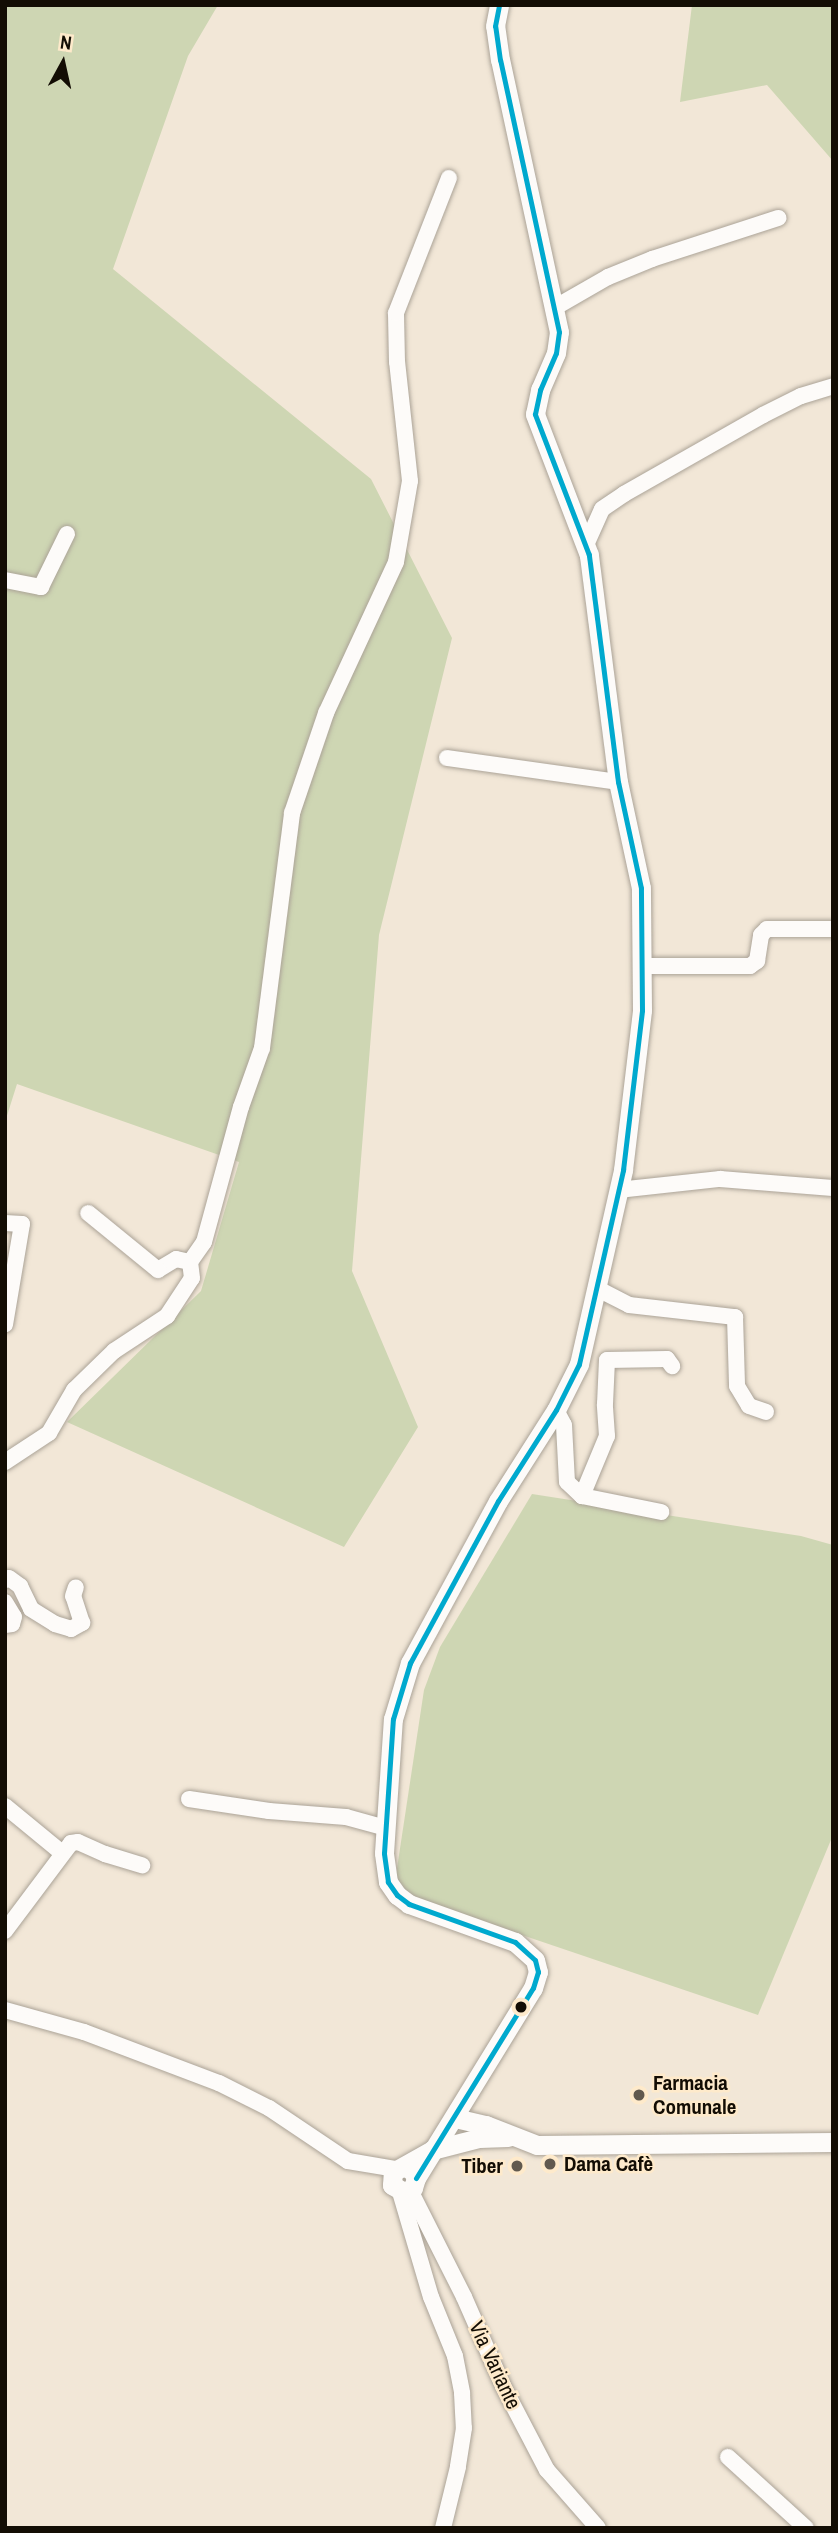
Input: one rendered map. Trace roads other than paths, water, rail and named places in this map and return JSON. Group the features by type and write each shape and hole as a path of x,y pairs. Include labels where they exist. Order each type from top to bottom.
{"main road":[{"path":"403,2180 432,2150 455,2118 533,1989 537,1966 531,1954 510,1939 409,1904 397,1895 385,1875 393,1719 410,1663 498,1501 556,1410 579,1364 618,1190 635,1091 643,966 639,877 618,782 601,629 586,545 535,414 540,390 558,341 554,308 500,60 495,26 499,5"},
{"path":"468,2097 482,2132"},
{"path":"455,2118 482,2132 537,2146 833,2142"},
{"path":"432,2150 482,2132"}],"street":[{"path":"5,1462 49,1433 74,1390 114,1351 167,1316 192,1278 190,1262 204,1242 241,1107 262,1048 292,813 326,713 397,562 410,481 397,362 396,313 449,178"},
{"path":"554,308 608,277 778,218"},
{"path":"586,545 602,509 624,494 763,415 833,386"},
{"path":"5,580 41,587 67,534"},
{"path":"447,758 618,782"},
{"path":"643,966 750,966 757,961 761,935 768,929 833,929"},
{"path":"618,1190 720,1179 833,1188"},
{"path":"88,1213 159,1270 176,1259 190,1262"},
{"path":"5,1223 22,1224 5,1325"},
{"path":"596,1287 629,1305 735,1317 737,1386 749,1406 766,1412"},
{"path":"582,1496 607,1436 607,1360 667,1359 672,1367"},
{"path":"556,1410 564,1425 567,1482 582,1496 661,1512"},
{"path":"5,1580 9,1578 20,1586 31,1609 55,1624 71,1629 82,1623 73,1596 76,1587"},
{"path":"5,1602 14,1617 12,1625 5,1625"},
{"path":"189,1799 269,1811 346,1817 386,1828"},
{"path":"5,1806 61,1852"},
{"path":"5,1931 61,1852 71,1843 78,1842 105,1854 142,1865"},
{"path":"5,2010 84,2032 219,2083 269,2108 348,2161 403,2180 431,2297 455,2356 462,2393 464,2428 458,2467 443,2528"},
{"name":"Via Variante","path":"403,2180 464,2297 503,2386 547,2470 598,2528"},
{"path":"728,2457 806,2528"}],"place":[{"name":"Farmacia Comunale","path":"639,2095"},
{"name":"Dama Cafè","path":"550,2164"},
{"name":"Tiber","path":"517,2166"}]}
